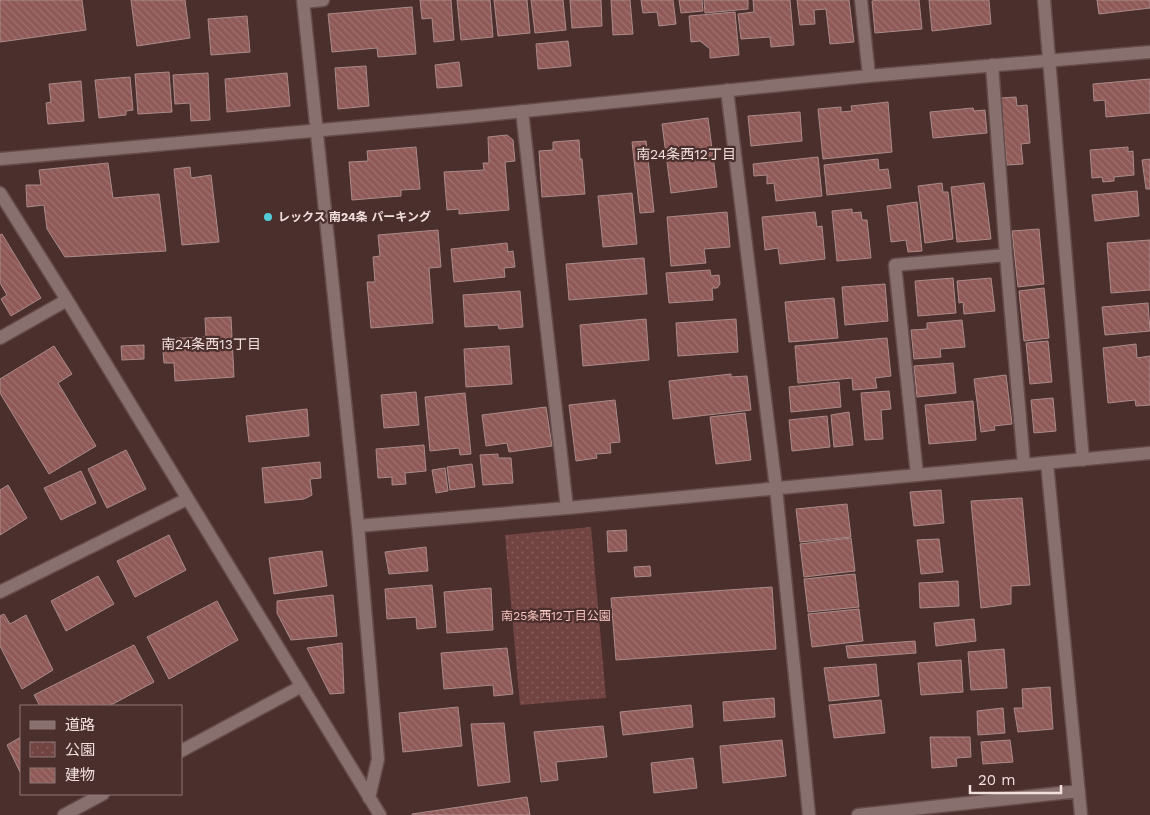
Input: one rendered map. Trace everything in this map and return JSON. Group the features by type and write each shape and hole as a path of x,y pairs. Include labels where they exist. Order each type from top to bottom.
{"street":[{"path":"323,0 303,1 358,526 378,759 370,798"},
{"path":"861,0 869,76"},
{"path":"1044,0 1083,460"},
{"path":"0,158 522,111 869,76 1150,52"},
{"path":"992,65 1024,465"},
{"path":"727,90 776,488 809,815"},
{"path":"522,111 568,508"},
{"path":"0,193 380,815"},
{"path":"917,475 895,265 1006,255"},
{"path":"0,338 67,300"},
{"path":"358,526 1150,454"},
{"path":"1047,463 1081,815"},
{"path":"0,592 187,499"},
{"path":"182,750 302,686"},
{"path":"858,815 1079,791"},
{"path":"64,815 101,795"}],"green space":[{"name":"南25条西12丁目公園","path":"591,527 606,698 520,705 505,535"}],"building":[{"path":"0,0 82,0 86,30 0,42"},
{"path":"131,0 185,0 190,38 137,46"},
{"path":"420,0 451,0 454,40 434,42 432,18 422,19"},
{"path":"457,0 490,0 493,37 461,40"},
{"path":"494,0 527,0 530,33 498,36"},
{"path":"531,0 563,0 566,30 535,33"},
{"path":"570,0 601,0 602,26 572,28"},
{"path":"611,0 630,0 633,34 613,35"},
{"path":"641,0 673,0 676,24 659,26 657,12 643,13"},
{"path":"679,0 702,0 703,11 681,13"},
{"path":"704,0 748,0 748,9 705,13"},
{"path":"753,0 790,0 794,45 771,47 770,37 741,39 738,14 754,12"},
{"path":"797,0 849,0 854,42 830,44 826,9 814,10 815,24 800,25"},
{"path":"919,0 922,29 875,33 872,1"},
{"path":"929,0 989,0 991,24 932,31"},
{"path":"1097,0 1150,0 1150,8 1099,14"},
{"path":"412,7 416,54 378,57 377,48 332,52 328,14"},
{"path":"735,12 739,55 710,58 710,49 700,41 691,42 689,16"},
{"path":"247,16 250,52 211,55 208,19"},
{"path":"568,41 571,66 538,69 536,44"},
{"path":"459,62 462,86 437,88 435,65"},
{"path":"366,66 369,106 338,109 335,68"},
{"path":"169,72 172,112 138,114 135,74"},
{"path":"208,73 210,120 191,121 190,103 175,104 173,75"},
{"path":"287,73 290,106 227,112 225,79"},
{"path":"130,77 133,110 126,111 126,115 99,118 95,80"},
{"path":"1150,79 1150,113 1106,117 1105,100 1094,101 1093,84"},
{"path":"81,81 84,121 48,124 46,103 51,102 49,84"},
{"path":"1016,97 1017,106 1027,105 1030,143 1021,144 1023,164 1007,165 1001,98"},
{"path":"888,102 892,152 823,159 818,109 841,107 841,112 852,111 851,106"},
{"path":"973,108 974,111 985,110 987,133 933,138 930,112"},
{"path":"800,112 802,141 751,146 748,116"},
{"path":"708,118 717,187 671,193 662,124"},
{"path":"507,135 513,140 515,161 505,162 509,210 459,214 459,209 447,210 444,172 484,170 483,163 489,163 488,137"},
{"path":"579,140 585,194 542,197 539,151 553,150 553,142"},
{"path":"646,141 654,212 640,213 632,142"},
{"path":"416,147 420,189 401,190 401,196 352,200 349,162 368,161 367,151"},
{"path":"1128,147 1128,152 1133,151 1134,175 1114,177 1114,181 1103,182 1102,177 1092,178 1090,150"},
{"path":"818,157 822,196 776,201 774,183 767,184 767,175 754,176 753,164"},
{"path":"878,159 879,170 888,169 891,188 827,195 824,165"},
{"path":"1150,159 1150,189 1146,189 1142,160"},
{"path":"108,163 113,198 159,194 166,251 65,257 47,229 44,205 27,207 26,185 41,185 39,170"},
{"path":"190,167 191,178 211,175 219,242 182,245 174,169"},
{"path":"942,183 943,192 948,192 953,239 925,243 918,186"},
{"path":"984,183 991,239 957,242 951,187"},
{"path":"1137,191 1139,216 1095,221 1092,195"},
{"path":"632,193 637,244 603,247 598,196"},
{"path":"917,202 922,251 908,252 906,240 891,242 887,206"},
{"path":"852,209 852,213 861,212 862,220 867,220 871,258 837,261 832,211"},
{"path":"727,212 730,247 704,249 706,263 671,266 667,217"},
{"path":"815,212 817,227 822,226 825,259 780,264 778,248 765,250 762,217"},
{"path":"1039,229 1044,284 1018,287 1012,231"},
{"path":"438,230 441,267 429,268 433,323 371,328 367,282 375,282 373,257 380,256 378,235"},
{"path":"2,234 41,298 11,316 1,299 7,295 0,283 0,235"},
{"path":"1150,240 1150,290 1111,293 1107,243"},
{"path":"507,243 508,252 513,251 515,267 504,268 505,277 454,282 451,249"},
{"path":"644,258 647,294 569,300 566,264"},
{"path":"710,270 711,276 719,275 720,284 717,288 712,288 713,300 669,303 666,273"},
{"path":"953,278 956,313 918,316 915,281"},
{"path":"991,278 995,311 964,314 963,302 959,303 957,281"},
{"path":"885,284 888,321 845,325 842,287"},
{"path":"1044,288 1049,338 1024,341 1019,291"},
{"path":"520,291 523,327 499,329 498,325 465,327 463,295"},
{"path":"834,298 838,338 789,342 785,302"},
{"path":"1148,303 1150,331 1105,335 1102,307"},
{"path":"231,317 234,377 175,381 174,363 164,363 162,339 206,337 205,318"},
{"path":"646,319 649,360 583,366 580,325"},
{"path":"736,319 738,352 678,356 676,323"},
{"path":"962,320 965,347 940,349 941,357 914,359 911,330 927,329 927,323"},
{"path":"887,338 891,376 875,378 877,388 853,390 852,378 798,383 795,346"},
{"path":"1048,341 1052,382 1030,384 1026,343"},
{"path":"1136,344 1137,358 1150,356 1150,405 1136,406 1135,400 1108,403 1103,348"},
{"path":"144,345 144,359 122,360 121,346"},
{"path":"54,346 72,374 58,383 96,446 49,474 0,393 0,379"},
{"path":"509,346 512,384 466,387 464,349"},
{"path":"953,363 956,393 917,397 914,366"},
{"path":"731,374 731,377 747,376 751,410 673,419 669,381"},
{"path":"1006,375 1012,424 994,426 995,430 981,432 974,379"},
{"path":"839,382 841,407 791,412 789,387"},
{"path":"889,391 891,409 881,410 883,439 865,440 861,393"},
{"path":"416,392 419,425 384,428 381,395"},
{"path":"465,393 471,454 460,455 459,448 430,451 425,397"},
{"path":"1053,398 1056,431 1034,433 1031,400"},
{"path":"615,400 620,442 610,443 611,453 596,454 597,458 576,461 569,405"},
{"path":"973,401 976,440 929,444 925,405"},
{"path":"546,407 552,446 509,452 507,443 486,446 482,415"},
{"path":"307,409 309,436 249,442 246,416"},
{"path":"849,412 853,445 834,447 831,415"},
{"path":"745,413 751,460 716,464 710,417"},
{"path":"827,416 830,447 792,451 789,420"},
{"path":"424,445 426,471 405,473 406,484 392,485 392,477 378,478 376,449"},
{"path":"126,450 146,489 107,508 88,469"},
{"path":"498,454 498,458 511,458 513,483 483,485 480,455"},
{"path":"320,462 321,478 310,479 312,495 304,499 265,503 262,468"},
{"path":"472,464 475,487 450,490 447,467"},
{"path":"445,468 448,491 436,493 432,470"},
{"path":"81,471 96,503 61,520 44,488"},
{"path":"8,485 27,518 0,535 0,490"},
{"path":"941,490 944,523 914,526 910,492"},
{"path":"1022,498 1030,585 1011,586 1011,604 981,608 971,501"},
{"path":"847,504 851,537 800,542 796,509"},
{"path":"626,530 627,551 608,552 607,531"},
{"path":"169,535 186,570 135,597 117,561"},
{"path":"851,538 855,571 804,577 800,544"},
{"path":"939,539 943,572 921,574 917,540"},
{"path":"426,547 428,571 389,574 385,552"},
{"path":"322,551 327,586 274,594 269,558"},
{"path":"650,566 651,576 635,577 634,567"},
{"path":"855,574 859,607 808,612 804,579"},
{"path":"98,576 114,604 66,631 51,601"},
{"path":"958,581 959,606 920,608 919,583"},
{"path":"432,585 436,627 417,629 416,617 387,619 385,589"},
{"path":"772,587 776,649 616,660 611,598"},
{"path":"491,588 493,630 447,633 444,592"},
{"path":"333,595 337,636 291,640 277,613 277,601"},
{"path":"217,601 238,640 169,679 147,637"},
{"path":"859,609 863,641 812,647 808,614"},
{"path":"4,614 10,624 26,615 53,670 22,689 0,646 0,616"},
{"path":"974,619 976,641 936,646 934,623"},
{"path":"915,641 916,653 848,658 846,646"},
{"path":"342,643 344,693 330,694 307,648"},
{"path":"134,645 154,682 111,705 39,705 34,695"},
{"path":"507,648 513,694 494,696 493,685 444,689 441,653"},
{"path":"1004,649 1007,688 971,690 968,652"},
{"path":"961,660 963,692 921,695 918,663"},
{"path":"876,664 879,696 829,701 824,668"},
{"path":"1050,687 1053,729 1018,732 1014,708 1023,708 1022,689"},
{"path":"774,698 775,717 724,721 723,702"},
{"path":"881,700 885,733 834,738 829,705"},
{"path":"691,705 693,727 623,735 620,712"},
{"path":"458,707 462,746 403,752 399,713"},
{"path":"1003,708 1005,733 978,735 977,711"},
{"path":"504,723 510,782 478,786 471,724"},
{"path":"603,726 607,757 556,762 558,780 541,782 534,732"},
{"path":"930,737 970,737 971,757 956,758 957,766 932,768"},
{"path":"20,738 20,772 7,745"},
{"path":"782,740 786,776 723,783 720,746"},
{"path":"1010,740 1013,762 983,764 981,742"},
{"path":"693,758 697,788 654,793 651,763"},
{"path":"527,797 530,815 412,815 412,814"}],"place":[{"name":"レックス 南24条 パーキング","path":"268,217"}],"district":[{"name":"南24条西12丁目","path":"686,154"},
{"name":"南24条西13丁目","path":"211,344"}]}
